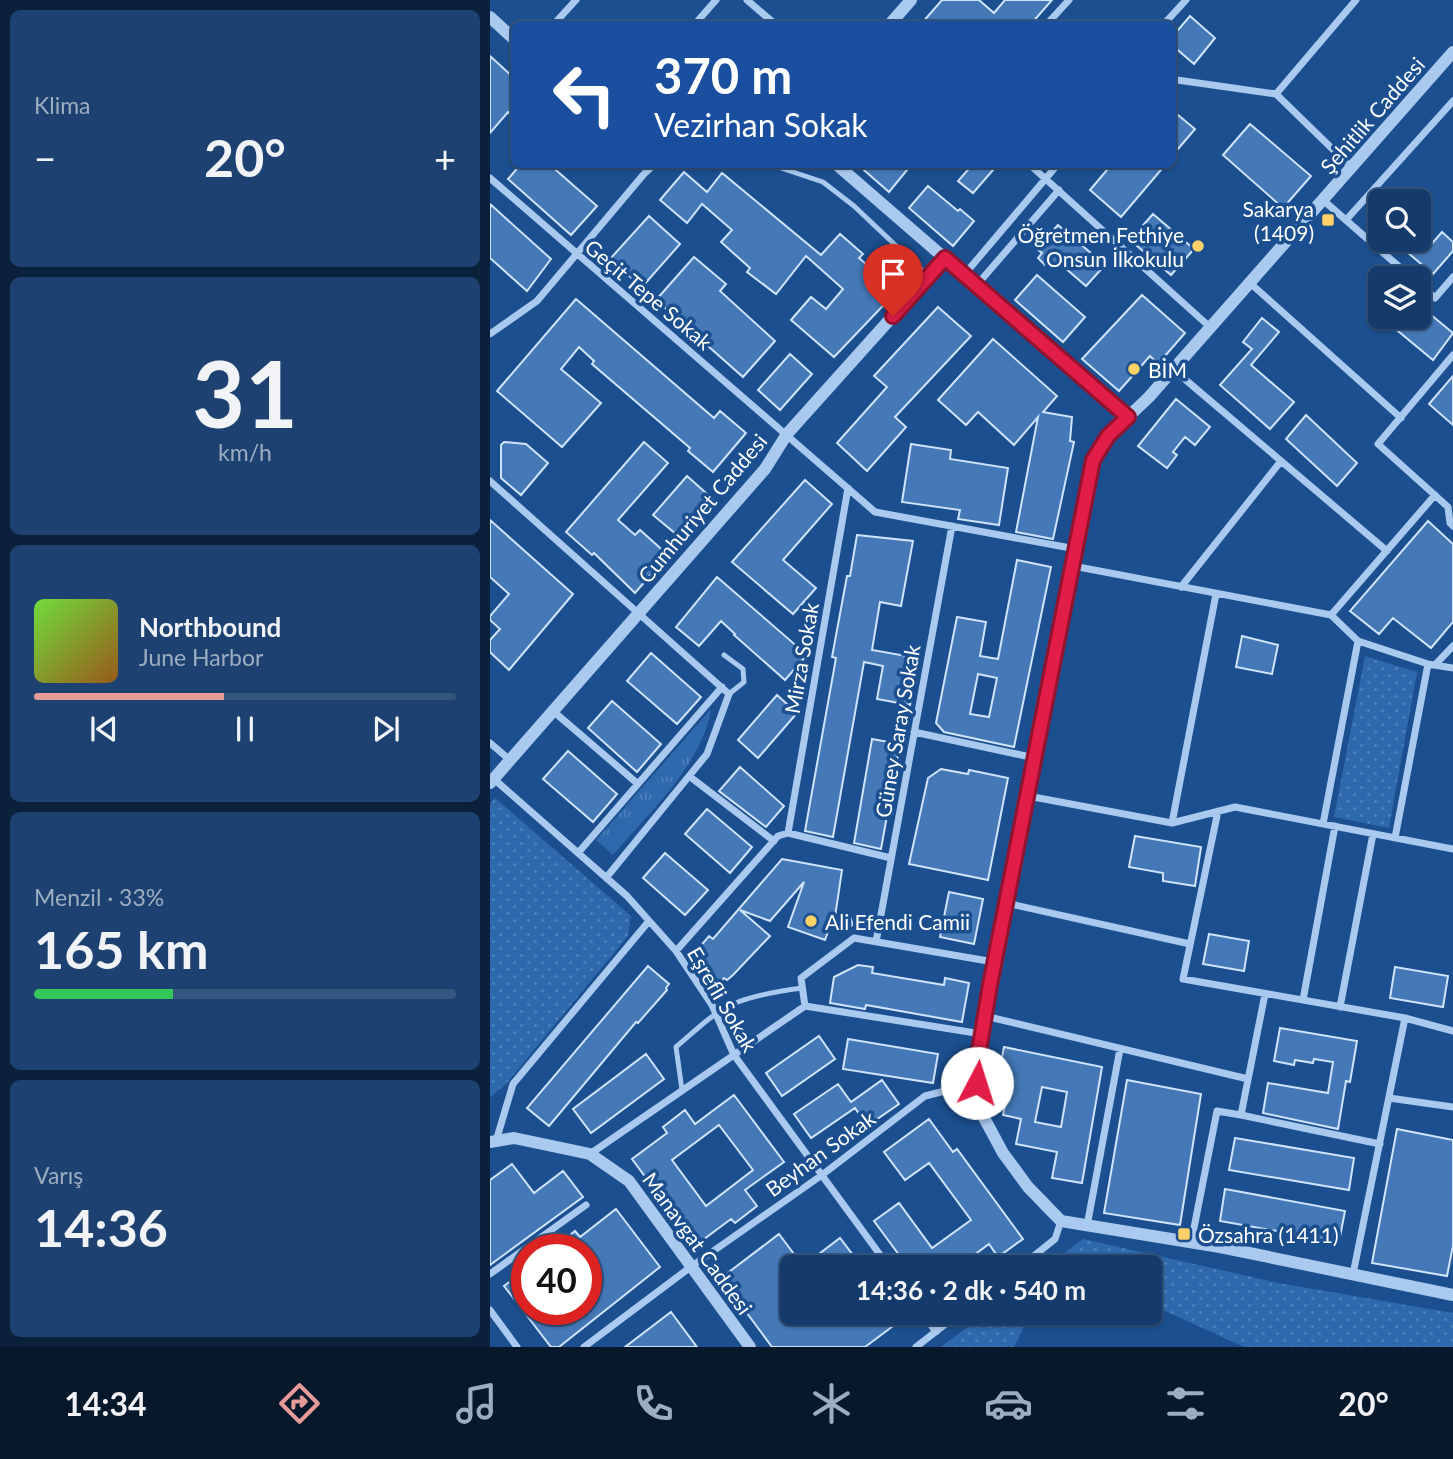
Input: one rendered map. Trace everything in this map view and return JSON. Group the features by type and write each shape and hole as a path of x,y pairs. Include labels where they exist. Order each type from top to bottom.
{"street":[{"path":"557,21 576,0"},
{"path":"698,21 716,0"},
{"path":"747,0 772,21"},
{"path":"893,21 911,0"},
{"path":"1051,21 1069,0"},
{"path":"1167,21 1186,0"},
{"path":"1276,94 1356,0"},
{"path":"490,17 511,36"},
{"name":"Şehitlik Caddesi","path":"1061,1221 1028,1187 1003,1153 982,1114 975,1075 1093,460 1108,436 1174,369 1453,52"},
{"path":"1176,79 1276,94 1352,167"},
{"path":"1346,220 1453,101"},
{"path":"490,334 537,301 651,168"},
{"path":"841,168 1128,417"},
{"path":"1034,168 1210,328"},
{"path":"964,275 1055,168"},
{"name":"Geçit Tepe Sokak","path":"490,178 875,512 1076,549"},
{"path":"976,286 1059,190"},
{"path":"1323,200 1398,266"},
{"name":"Cumhuriyet Caddesi","path":"492,781 765,469 787,435 945,258"},
{"path":"1431,294 1435,298 1453,277"},
{"path":"1250,283 1401,418"},
{"path":"1452,523 1448,507 1378,444 1453,355"},
{"path":"1174,369 1387,551"},
{"path":"1181,587 1281,461"},
{"path":"490,481 729,694 707,754 606,878"},
{"name":"Mirza Sokak","path":"788,833 848,488"},
{"path":"1331,615 1435,495"},
{"name":"Güney Saray Sokak","path":"876,942 952,526"},
{"path":"1073,566 1331,615 1358,641 1432,665 1453,668"},
{"path":"1172,823 1216,594"},
{"path":"1323,824 1358,641"},
{"path":"1395,838 1432,665 1453,646"},
{"path":"578,853 722,687"},
{"path":"553,711 638,784"},
{"path":"914,732 1035,758"},
{"path":"490,743 510,760"},
{"path":"689,776 774,841"},
{"name":"Eşrefli Sokak","path":"492,781 606,878 676,951 716,1014 734,1055 880,1255"},
{"path":"1028,796 1172,823 1235,807 1453,849"},
{"path":"1218,811 1183,979 1405,1018 1453,1031"},
{"path":"1303,1000 1335,826"},
{"path":"676,951 778,836 788,833 891,858"},
{"path":"1340,1007 1373,834"},
{"path":"1006,903 1190,944"},
{"path":"493,1141 513,1084 649,921"},
{"path":"804,1006 801,978 854,938 995,962"},
{"path":"1241,1115 1265,994"},
{"path":"590,1154 804,1006 982,1034"},
{"path":"985,1016 1248,1079"},
{"path":"1353,1275 1405,1018"},
{"path":"1087,1226 1120,1049"},
{"name":"Beyhan Sokak","path":"585,1347 692,1266 822,1175 925,1096 977,1083"},
{"path":"1389,1098 1453,1107"},
{"path":"1191,1243 1217,1111 1380,1144"},
{"name":"Manavgat Caddesi","path":"493,1141 514,1138 590,1154 629,1181 750,1347"},
{"path":"490,1274 586,1205"},
{"path":"1036,1255 1055,1240 1061,1221 1191,1243 1453,1295"},
{"path":"490,1310 517,1347"},
{"path":"931,1325 936,1332"},
{"path":"916,1347 945,1325"}],"lane":[{"path":"781,168 822,182 854,206 928,276"},
{"path":"724,655 743,670 744,682 729,694"},
{"path":"682,1090 676,1047 732,1004 775,992 802,988"}],"green space":[{"path":"1365,656 1417,672 1389,828 1334,817"},
{"path":"711,709 706,730 685,769 657,806 613,855 596,840"},
{"path":"495,798 631,916 628,936 506,1084 490,1097 490,804"},
{"path":"1083,1239 1154,1255 1062,1255"},
{"path":"1162,1257 1279,1283 1453,1313 1453,1347 1244,1347 1162,1309"},
{"path":"970,1325 1025,1325 1014,1347 941,1347"}],"building":[{"path":"942,0 979,0 994,13 1005,0 1052,0 1034,21 924,21"},
{"path":"1190,16 1215,38 1194,64 1176,48 1176,32"},
{"path":"490,56 511,75 511,115 508,112 490,133"},
{"path":"1176,113 1195,129 1176,151"},
{"path":"1250,124 1311,176 1283,208 1223,155"},
{"path":"518,168 554,168 597,206 571,235 508,179"},
{"path":"862,168 909,168 889,192"},
{"path":"969,168 993,170 973,193 958,181"},
{"path":"1109,168 1163,168 1121,217 1090,190"},
{"path":"684,172 707,192 722,173 821,255 840,234 863,254 859,258 897,291 834,357 791,320 811,297 826,309 843,289 806,256 776,294 747,272 750,268 721,242 732,230 702,204 687,223 660,200"},
{"path":"928,186 974,221 953,246 909,208"},
{"path":"490,204 551,259 527,291 490,258"},
{"path":"1153,214 1194,249 1171,275 1130,240"},
{"path":"649,216 680,244 642,287 610,259"},
{"path":"1058,225 1105,265 1086,286 1057,261 1055,264 1050,260 1045,265 1038,258 1042,253 1037,249"},
{"path":"1442,232 1453,242 1453,251 1433,274 1431,266 1424,266 1407,252 1431,252 1431,245"},
{"path":"694,257 726,284 720,291 775,341 743,377 656,300"},
{"path":"1037,275 1085,317 1063,342 1015,300"},
{"path":"1142,295 1185,333 1158,364 1150,356 1119,391 1082,359"},
{"path":"576,299 714,418 720,411 746,433 713,472 688,451 690,448 592,364 594,361 579,347 561,369 601,403 562,447 497,391"},
{"path":"938,307 971,336 895,417 906,427 867,471 837,443 887,387 874,376"},
{"path":"1431,315 1453,333 1433,360 1396,329 1431,329"},
{"path":"1262,318 1279,332 1251,365 1294,402 1270,429 1220,385 1252,349 1243,342"},
{"path":"993,339 1057,396 1043,412 1072,417 1070,441 1074,442 1053,539 1016,532 1038,417 1014,445 978,412 966,425 938,400"},
{"path":"790,354 812,374 780,410 758,390"},
{"path":"1453,376 1453,425 1429,404"},
{"path":"1176,399 1210,427 1195,445 1185,437 1173,452 1177,455 1167,468 1138,446"},
{"path":"1306,415 1357,463 1337,486 1286,439"},
{"path":"504,442 526,444 548,463 521,495 501,478 501,445"},
{"path":"644,442 668,463 618,520 635,535 640,530 668,555 635,593 594,553 592,555 566,532"},
{"path":"911,444 951,450 950,459 1008,468 999,525 958,519 960,510 902,502"},
{"path":"687,476 715,501 682,539 653,515"},
{"path":"805,480 832,504 783,560 816,588 793,614 732,562"},
{"path":"490,520 573,594 509,670 490,652 490,640 500,629 490,620 490,616 509,594 490,577"},
{"path":"1428,521 1453,544 1453,622 1431,648 1393,618 1379,634 1350,611"},
{"path":"857,535 913,541 901,606 880,602 872,650 918,658 910,705 877,699 883,666 864,662 833,837 805,831 836,658 832,657"},
{"path":"1017,560 1051,567 1014,747 944,732 936,723 957,617 986,622 980,656 998,659","holes":["978,674 997,678 989,717 970,714"]},
{"path":"717,577 807,655 785,680 721,621 699,646 676,627"},
{"path":"1242,636 1278,645 1272,674 1236,667"},
{"path":"651,653 701,697 677,724 627,681"},
{"path":"777,695 797,713 758,758 738,740"},
{"path":"612,701 661,744 637,772 588,728"},
{"path":"872,739 900,744 881,849 854,843"},
{"path":"568,751 617,794 593,822 543,779"},
{"path":"740,767 784,806 766,827 719,791"},
{"path":"941,769 968,774 969,770 1008,778 988,880 909,864 928,778"},
{"path":"707,809 752,847 730,873 685,834"},
{"path":"1135,836 1201,847 1195,886 1163,881 1163,873 1129,867"},
{"path":"665,853 708,890 685,915 643,878"},
{"path":"782,859 842,870 835,916 825,940 788,927 804,882 770,921 740,910 770,936 733,975 727,980 724,978 718,986 701,967 702,964 692,956 709,936 713,939"},
{"path":"949,892 983,899 974,944 940,937"},
{"path":"836,917 850,917 853,925 846,928"},
{"path":"1209,934 1249,941 1244,971 1203,964"},
{"path":"858,965 873,967 872,973 944,985 945,978 969,983 962,1022 866,1005 865,1009 830,1003 834,977"},
{"path":"648,966 669,984 667,990 638,1023 636,1022 549,1126 527,1108"},
{"path":"1395,967 1448,976 1443,1007 1390,998"},
{"path":"1280,1028 1357,1041 1350,1082 1346,1081 1338,1129 1263,1113 1268,1083 1328,1093 1333,1062 1295,1060 1294,1065 1274,1061"},
{"path":"819,1036 835,1059 782,1096 766,1073"},
{"path":"848,1039 938,1054 933,1083 843,1069"},
{"path":"1004,1047 1102,1067 1082,1183 1052,1178 1057,1152 1016,1144 1021,1119 1003,1115 1010,1080 998,1078","holes":["1042,1087 1067,1092 1061,1127 1035,1122"]},
{"path":"646,1054 664,1079 591,1133 573,1109"},
{"path":"882,1080 899,1104 867,1126 855,1108 811,1138 794,1114 838,1084 851,1102"},
{"path":"1127,1080 1201,1094 1180,1225 1104,1213"},
{"path":"734,1095 784,1162 745,1190 757,1206 735,1223 731,1219 696,1245 632,1159 667,1133 663,1127 685,1110 695,1124","holes":["719,1125 753,1170 706,1206 672,1160"]},
{"path":"929,1119 953,1152 957,1149 1023,1239 1001,1255 997,1255 989,1244 974,1255 899,1255 874,1221 899,1203 932,1248 971,1220 929,1163 905,1180 884,1152"},
{"path":"1397,1129 1453,1140 1453,1246 1447,1276 1372,1263"},
{"path":"1235,1138 1354,1158 1349,1190 1229,1170"},
{"path":"512,1164 534,1193 563,1171 583,1197 532,1234 511,1234 511,1250 490,1265 490,1180"},
{"path":"1225,1189 1345,1211 1339,1242 1220,1221"},
{"path":"616,1209 660,1267 602,1313 602,1234 584,1234"},
{"path":"779,1234 795,1255 780,1255 780,1325 894,1325 865,1347 772,1347 721,1278"},
{"path":"840,1238 853,1255 818,1255"},
{"path":"511,1281 511,1295 504,1286"},
{"path":"671,1312 697,1347 625,1347"},
{"path":"534,1325 587,1325 559,1347 551,1347"}],"place":[{"name":"Sakarya (1409)","path":"1328,220"},
{"name":"Öğretmen Fethiye Onsun İlkokulu","path":"1198,246"},
{"name":"BİM","path":"1134,369"},
{"name":"Ali Efendi Camii","path":"811,921"},
{"name":"Özsahra (1411)","path":"1184,1234"}],"route":[{"path":"893,316 945,258 1128,417 1108,436 1093,460 990,985 975,1075 977,1083"}]}
